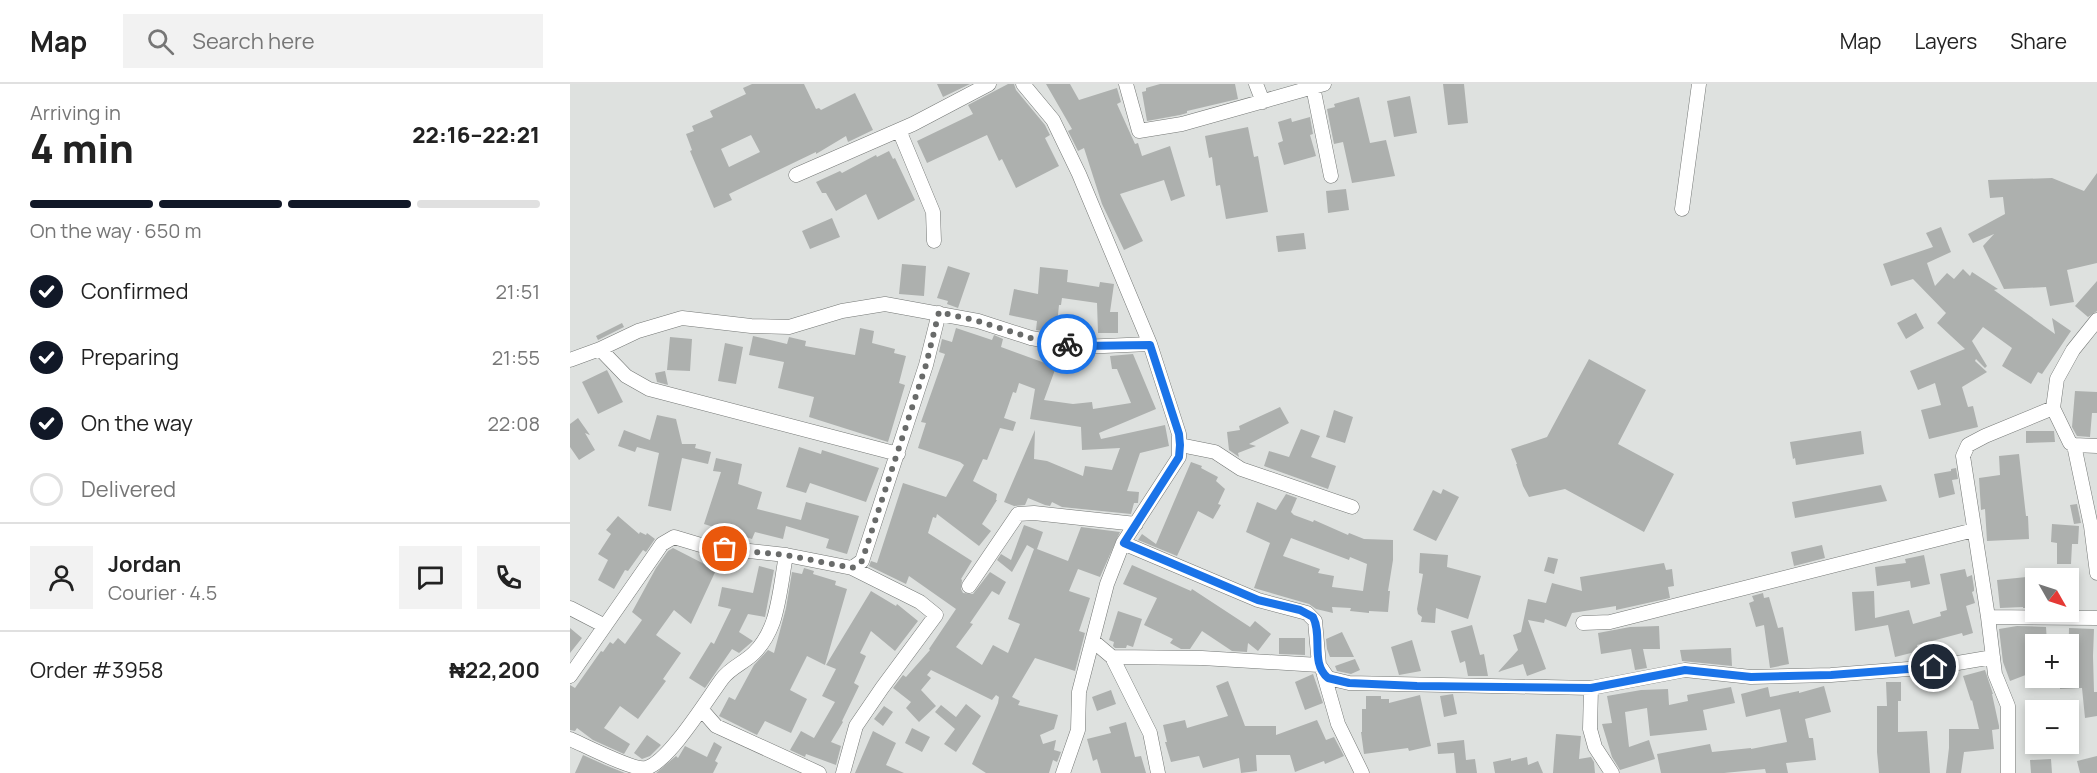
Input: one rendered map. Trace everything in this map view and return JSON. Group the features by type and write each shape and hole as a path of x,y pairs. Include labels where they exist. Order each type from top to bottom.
{"street":[{"path":"796,175 899,130 989,84"},
{"path":"1023,84 1053,120 1079,174 1150,345 1176,424 1180,445 1179,457 1124,543 1107,584 1079,692 1078,730 1063,773"},
{"path":"1126,84 1139,131 1182,124 1319,86 1331,176"},
{"path":"1256,84 1263,102"},
{"path":"1682,208 1699,84"},
{"path":"899,130 933,212 934,241"},
{"path":"570,360 600,350 638,331 682,318 752,326 789,327 842,311 885,304 939,312 978,321 1031,338 1071,345 1150,345"},
{"path":"852,568 862,561 926,365 939,312"},
{"path":"2097,320 2073,350 2057,379 2053,408 2066,437 2074,445 2091,526 2097,573"},
{"path":"600,350 626,376 649,389 897,454"},
{"path":"2008,773 2008,706 1995,674 1963,456 1968,445 1984,436 2053,408"},
{"path":"1180,445 1215,452 1241,469 1352,507"},
{"path":"2074,445 2097,446"},
{"path":"969,586 1018,514 1034,513 1136,524"},
{"path":"1583,623 1610,622 1974,530"},
{"path":"570,676 662,543 674,537 704,546 786,555 852,568 920,602 936,615 856,726 843,773"},
{"path":"1124,543 1258,600 1307,613 1315,621 1321,670 1338,724 1362,773"},
{"path":"570,739 633,768 646,768 657,761 690,726 723,678 735,666 753,654 763,642 773,622 786,555"},
{"path":"570,608 605,626"},
{"path":"1988,617 2097,618"},
{"path":"1093,641 1112,657 1150,733 1158,773"},
{"path":"1112,657 1202,658 1321,670 1328,678 1349,683 1591,688 1685,670 1751,677 1831,675 1934,667 1993,657"},
{"path":"1591,688 1590,729 1595,747 1612,773"},
{"path":"702,710 716,726 819,773"},
{"path":"690,726 716,726"}],"building":[{"path":"752,84 804,84 816,109 821,110 855,93 873,130 848,142 846,136 816,154 816,152 729,194 732,200 714,208 690,151 692,150 686,134 694,131 692,126 713,117 710,111 746,94 743,88","holes":["751,135 760,152 729,167 721,149"]},
{"path":"937,84 970,84 943,97"},
{"path":"1008,84 1014,84 1016,90 1045,125 1050,135 1045,138 1059,166 1016,188 1002,159 999,161 987,135 927,163 917,141 973,114 968,105"},
{"path":"1046,84 1070,84 1079,100 1117,88 1121,102 1117,104 1135,144 1138,143 1142,156 1170,146 1185,196 1171,201 1164,180 1120,194 1143,241 1124,250 1102,204 1084,148 1078,151 1068,131 1072,129"},
{"path":"1160,84 1235,84 1238,99 1187,111 1180,115 1147,121 1142,92 1146,91 1146,88"},
{"path":"1443,84 1464,84 1468,123 1448,125"},
{"path":"1410,96 1417,133 1394,137 1387,101"},
{"path":"1359,97 1370,143 1386,140 1395,176 1352,183 1343,142 1334,144 1327,109 1335,107 1334,104"},
{"path":"1310,117 1313,134 1310,135 1316,156 1284,165 1278,143 1283,141 1278,122 1291,118 1292,122"},
{"path":"1248,127 1254,157 1258,156 1268,212 1226,219 1220,185 1216,186 1212,157 1209,158 1205,136"},
{"path":"889,151 893,159 895,158 915,200 878,220 866,194 836,211 826,193 822,193 816,182 840,171 842,173 876,155 877,157"},
{"path":"2097,173 2097,263 2067,270 2074,302 2050,306 2046,287 2004,289 1983,246 1994,234 1973,243 1968,234 2005,214 2003,197 1990,198 1988,180 2052,178 2084,191"},
{"path":"1346,189 1349,210 1328,213 1326,191"},
{"path":"832,218 840,237 810,249 802,231"},
{"path":"1941,227 1951,252 1927,263 1935,286 1947,273 1954,279 1963,269 1970,276 1972,272 1998,289 1994,290 2055,334 2052,318 2071,331 2042,374 2038,372 2031,384 2002,366 2012,348 1983,327 1972,341 1987,366 1985,368 1976,359 1975,361 1987,372 1962,387 1968,407 1973,406 1978,427 1929,439 1921,410 1941,405 1935,383 1918,390 1910,371 1965,349 1937,323 1946,313 1913,279 1891,286 1883,264 1933,247 1926,233"},
{"path":"1304,233 1306,249 1278,252 1276,236"},
{"path":"902,264 926,266 924,296 899,294"},
{"path":"948,266 970,273 958,308 947,304 948,301 937,298"},
{"path":"1040,267 1068,270 1067,282 1099,287 1100,282 1114,284 1110,312 1118,312 1118,333 1098,333 1097,303 1062,298 1056,333 1036,330 1037,321 1009,315 1014,289 1038,294"},
{"path":"2097,281 2097,311 2088,317 2075,306"},
{"path":"1916,313 1924,328 1906,339 1897,323"},
{"path":"622,323 624,327 598,340 596,336"},
{"path":"860,328 874,331 872,343 895,349 894,353 906,356 899,383 905,385 888,442 809,417 814,397 778,388 784,362 749,355 753,336 787,344 789,337 806,341 805,346 855,355"},
{"path":"956,328 992,340 994,335 1003,339 1001,347 1056,367 1044,400 1073,404 1092,402 1093,409 1131,403 1117,369 1112,369 1110,356 1133,354 1156,409 1099,433 1101,439 1165,425 1169,446 1140,453 1127,491 1139,492 1138,503 1134,503 1131,514 1062,507 1052,502 1050,506 1028,498 1025,505 1014,506 1004,502 1035,430 1034,459 1047,461 1083,476 1085,466 1112,470 1120,448 1082,450 1081,427 1030,419 1035,389 1019,383 1016,393 1013,392 1004,418 1016,422 1013,431 1000,428 987,460 983,459 973,481 997,494 997,500 982,524 991,531 979,546 937,514 936,518 933,517 928,533 972,561 961,579 963,593 973,594 990,572 1006,582 999,595 992,591 970,623 973,624 956,647 982,665 993,645 1008,653 1020,624 1008,619 1034,549 1027,545 1012,572 997,560 1001,554 1011,560 1024,525 1043,532 1037,549 1068,561 1081,527 1120,532 1100,577 1078,569 1069,591 1090,598 1079,631 1085,633 1075,671 1035,658 1012,697 1020,701 1018,705 1058,715 1054,729 1040,735 1043,744 1056,740 1054,750 1061,752 1057,762 1053,760 1049,773 986,773 972,764 998,703 999,697 996,695 992,700 931,670 927,675 931,678 921,690 936,706 919,722 906,708 911,702 893,688 903,675 906,677 930,650 956,609 909,576 906,584 869,566 871,561 877,563 903,483 946,497 964,465 918,448 926,423 921,422 945,354 939,352 942,339 952,342"},
{"path":"670,337 692,339 690,371 667,370"},
{"path":"725,343 743,347 736,384 718,381"},
{"path":"1589,359 1646,390 1618,444 1674,474 1644,532 1565,489 1529,497 1511,449 1547,437"},
{"path":"607,370 623,402 598,414 582,382"},
{"path":"665,371 668,385 657,382 655,373"},
{"path":"2075,391 2097,392 2097,413 2092,413 2090,437 2077,436 2072,427"},
{"path":"1280,407 1289,423 1249,444 1256,446 1238,453 1239,457 1229,450 1227,432 1240,430 1239,426"},
{"path":"1334,410 1353,417 1345,443 1326,437"},
{"path":"657,415 676,419 682,444 696,444 695,448 711,452 708,464 682,458 671,511 648,506 659,453 637,447 635,452 618,446 624,430 650,440"},
{"path":"578,418 590,435 585,433 595,450 579,460 570,447 570,424"},
{"path":"1301,429 1320,436 1311,457 1336,466 1328,489 1264,466 1269,451 1289,457"},
{"path":"1861,431 1864,454 1796,465 1795,458 1793,459 1790,442"},
{"path":"2026,431 2054,431 2055,442 2026,443"},
{"path":"799,447 821,454 822,450 879,468 866,502 810,483 806,493 786,487"},
{"path":"2019,454 2029,539 1987,541 1985,509 1981,510 1979,478 2000,475 1999,456"},
{"path":"716,458 742,464 738,484 762,492 757,509 801,520 806,502 859,516 847,554 826,548 829,539 786,526 783,539 755,532 752,539 704,524 721,472 713,471"},
{"path":"1191,462 1202,466 1201,468 1218,477 1216,481 1225,489 1218,504 1221,505 1213,519 1198,511 1177,556 1138,540 1142,534 1156,544"},
{"path":"1956,468 1958,479 1952,480 1955,494 1939,498 1934,474"},
{"path":"1881,485 1887,501 1795,518 1792,502"},
{"path":"1443,489 1459,497 1436,541 1413,530 1433,490 1441,494"},
{"path":"1286,494 1297,498 1291,512 1294,515 1313,522 1314,520 1348,535 1349,533 1364,539 1393,540 1388,612 1369,611 1369,613 1350,611 1351,608 1332,607 1333,613 1254,588 1270,543 1246,532 1257,502 1276,510","holes":["1291,538 1349,560 1350,557 1367,564 1363,591 1332,587 1334,576 1318,573 1320,569 1283,556"]},
{"path":"2077,504 2081,523 2074,524 2070,505"},
{"path":"618,516 639,534 640,532 646,535 647,533 655,539 646,552 643,550 628,571 625,570 614,589 598,580 608,560 598,554 611,534 606,530"},
{"path":"2052,524 2079,526 2078,544 2072,544 2071,564 2057,564 2057,543 2051,542"},
{"path":"1822,545 1825,558 1794,566 1791,552"},
{"path":"673,548 716,570 691,624 674,610 656,635 681,653 663,679 666,681 638,719 620,706 604,728 630,744 624,754 593,740 577,728 575,731 570,730 570,685 575,688 610,642 613,644 618,638 625,644 642,620 632,612 656,568 668,551"},
{"path":"1420,553 1448,555 1447,567 1481,576 1468,619 1436,608 1435,623 1421,622 1422,617 1418,614 1417,609 1423,574 1419,573"},
{"path":"1924,555 1930,584 1911,588 1910,581 1877,586 1875,567 1906,563 1905,559"},
{"path":"1548,557 1558,559 1554,574 1544,571"},
{"path":"1664,563 1666,570 1672,569 1674,586 1668,587 1670,598 1616,610 1616,606 1572,613 1566,627 1545,619 1544,623 1528,620 1546,669 1527,676 1523,664 1498,672 1518,650 1513,635 1521,632 1528,599 1546,603 1552,583 1582,591 1580,577"},
{"path":"1132,565 1191,591 1192,589 1250,627 1255,621 1271,634 1258,651 1248,643 1247,652 1232,651 1202,631 1190,649 1181,649 1170,643 1173,639 1144,625 1157,598 1123,584"},
{"path":"759,566 774,570 765,617 748,614 739,632 753,641 739,653 732,649 705,688 689,678 711,642 714,644 731,609 718,606 722,587 753,593"},
{"path":"804,568 814,571 813,574 836,581 835,585 847,589 825,665 807,656 790,690 807,699 791,733 765,721 757,735 719,716 729,697 735,700 754,665 768,650 774,653 786,608 792,572 802,574"},
{"path":"1965,569 1967,577 1972,575 1974,588 1972,592 1975,603 1966,606 1973,633 1963,636 1962,633 1917,645 1919,651 1895,657 1888,625 1855,631 1852,592 1874,591 1875,618 1909,610 1913,624 1941,616 1940,612 1947,610 1940,574"},
{"path":"2025,577 2025,608 2000,608 1997,580"},
{"path":"871,591 896,606 897,604 918,621 895,651 871,631 860,653 866,656 854,683 859,686 831,742 841,746 836,765 806,754 805,757 790,750 801,731 814,738 835,702 822,696 836,669 826,665"},
{"path":"1763,593 1764,598 1769,597 1778,628 1783,627 1789,664 1770,668 1764,625 1756,627 1749,603 1754,601 1752,596"},
{"path":"1118,611 1142,619 1133,647 1127,645 1126,648 1115,648 1114,642 1109,640"},
{"path":"1472,625 1480,655 1484,654 1488,676 1468,676 1465,661 1460,663 1451,631"},
{"path":"1659,626 1660,649 1643,649 1647,668 1635,670 1631,649 1601,654 1598,633 1630,627"},
{"path":"2017,626 2046,627 2046,634 2025,634 2025,675 2010,681 2003,662 1999,629"},
{"path":"570,628 582,638 570,653"},
{"path":"2069,628 2094,629 2094,692 2097,692 2097,716 2085,718 2082,688 2060,689 2079,688 2079,634 2069,634"},
{"path":"1342,632 1354,657 1330,657 1326,639"},
{"path":"1279,638 1305,638 1305,655 1279,654"},
{"path":"1412,640 1421,671 1399,675 1391,647"},
{"path":"1731,648 1732,666 1682,661 1680,650"},
{"path":"1355,659 1360,670 1351,674 1337,671 1335,666"},
{"path":"1985,670 1993,694 1999,726 1999,729 1992,730 1994,749 1964,752 1961,773 1946,773 1949,729 1979,729 1963,676"},
{"path":"1313,674 1323,703 1305,710 1295,682"},
{"path":"1228,681 1245,726 1276,726 1276,735 1317,720 1326,740 1334,737 1344,756 1295,772 1290,755 1256,755 1257,771 1241,773 1239,758 1203,768 1199,756 1171,762 1163,725 1185,720 1187,728 1228,716 1216,686"},
{"path":"1886,682 1901,682 1901,701 1898,701 1898,732 1927,731 1930,773 1879,773 1877,706 1887,706"},
{"path":"1824,686 1831,712 1805,719 1809,738 1813,738 1816,760 1786,763 1788,773 1766,773 1765,769 1724,773 1661,773 1657,754 1710,744 1712,752 1751,749 1787,742 1780,709 1746,717 1741,694 1768,687 1770,697 1799,691 1799,693"},
{"path":"1731,687 1735,703 1703,710 1707,730 1650,736 1647,708 1625,712 1629,747 1649,740 1655,759 1620,770 1612,757 1602,724 1612,723 1607,696 1641,690 1668,689 1669,705 1688,701 1687,695"},
{"path":"1111,690 1116,704 1097,711 1092,697"},
{"path":"1453,694 1457,714 1444,717 1440,696"},
{"path":"1420,695 1431,746 1409,751 1408,748 1364,754 1361,732 1362,709 1366,709 1366,696 1381,696 1381,699 1389,699 1389,703"},
{"path":"966,704 981,716 956,752 944,744 955,729 935,712 941,705 956,717"},
{"path":"884,706 893,712 883,726 874,719"},
{"path":"1126,722 1135,757 1141,756 1146,773 1101,773 1097,759 1093,761 1087,739 1111,733 1109,727"},
{"path":"912,728 930,737 922,752 905,743"},
{"path":"873,731 896,743 886,765 904,773 855,773"},
{"path":"1556,734 1581,736 1579,759 1591,757 1595,773 1553,773"},
{"path":"647,735 661,745 650,756 642,759 634,753"},
{"path":"1464,740 1466,760 1475,759 1477,773 1456,773 1454,753 1438,754 1437,743"},
{"path":"714,742 722,747 715,761 718,763 713,773 656,773 676,756 678,758 685,746 707,757"},
{"path":"583,755 605,765 625,773 575,773"},
{"path":"2097,756 2097,773 2080,773 2077,761"},
{"path":"1527,757 1528,765 1538,761 1543,773 1495,773 1493,762"},
{"path":"2051,759 2052,773 2031,773 2030,760"}],"way so far":[{"path":"725,549 786,555 852,568 862,561 926,365 939,312 978,321 1031,338 1067,344"}],"route":[{"path":"1067,344 1081,346 1150,345 1179,434 1179,457 1124,543 1258,600 1307,613 1315,621 1319,666 1328,678 1349,683 1417,686 1591,688 1685,670 1751,677 1831,675 1934,667"}]}
